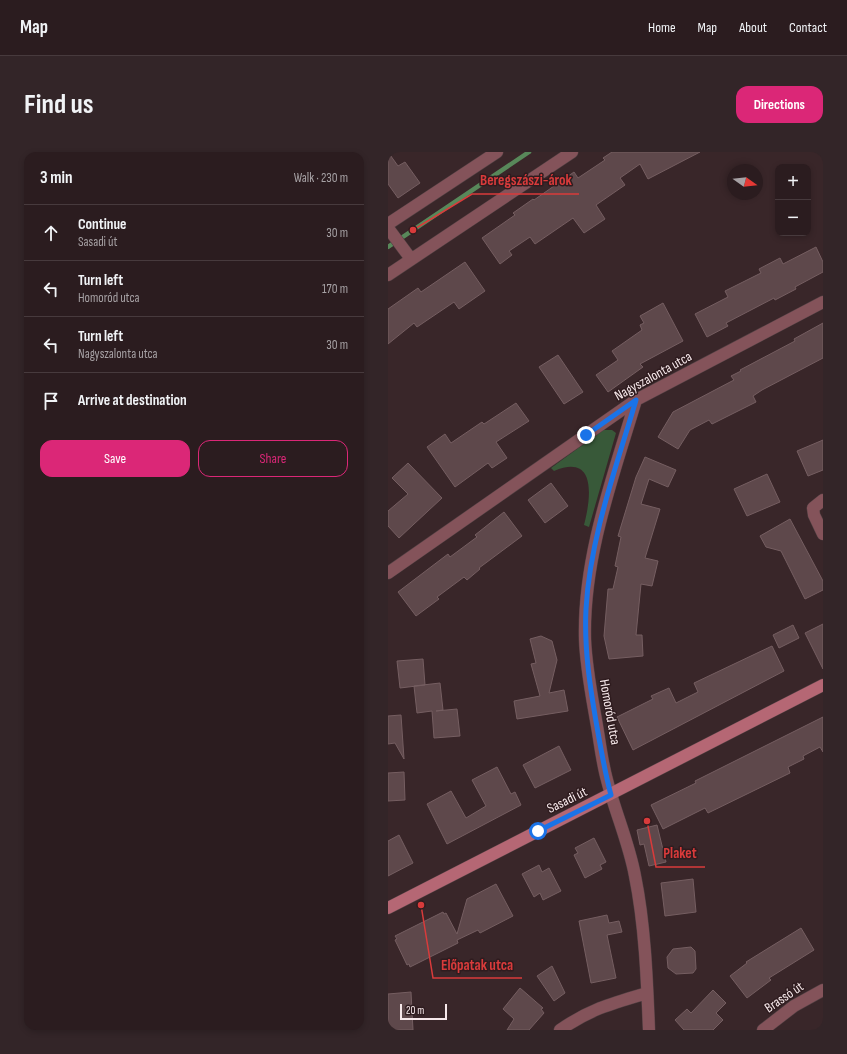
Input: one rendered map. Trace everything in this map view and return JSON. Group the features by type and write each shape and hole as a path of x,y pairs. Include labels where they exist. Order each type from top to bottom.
{"street":[{"path":"407,254 389,228 497,152"},
{"path":"388,275 407,254 572,152"},
{"name":"Nagyszalonta utca","path":"388,573 636,400 823,302"},
{"name":"Homoród utca","path":"636,400 602,514 586,608 585,639 588,677 611,795 627,844 635,876 648,993 649,1030"},
{"path":"823,500 814,508 814,515 823,534"},
{"name":"Sasadi út","path":"388,908 823,685"},
{"name":"Brassó út","path":"763,1030 794,1006 823,990"},
{"path":"560,1030 593,1009 648,993"}],"green space":[{"path":"603,430 612,430 616,433 589,527 584,525 589,491 588,481 584,473 578,468 568,467 554,471 551,468"}],"building":[{"path":"388,152 398,166 405,162 420,183 398,198 388,184"},
{"path":"612,152 700,152 648,179 640,164 620,178 625,185 596,205 605,219 584,233 573,218 535,244 530,237 509,251 512,255 500,264 482,238 515,215 513,213 533,199 534,200 574,172 578,178 605,160 603,158"},
{"path":"816,247 823,262 823,272 795,287 796,289 775,300 774,298 726,323 728,326 707,337 695,314 728,297 725,291 761,273 759,269 780,258 783,264"},
{"path":"465,262 485,291 459,309 454,302 417,327 414,323 388,344 388,309 418,288 421,292"},
{"path":"663,303 683,341 640,364 643,367 608,392 596,375 618,360 612,351 642,330 640,325 644,323 640,316"},
{"path":"823,323 823,358 762,390 753,396 756,402 712,424 709,420 690,430 678,449 658,437 673,412 734,380 731,376 741,371 740,370 795,341 794,339"},
{"path":"558,355 583,392 564,404 539,367"},
{"path":"516,403 529,421 496,442 507,458 492,468 488,463 455,487 427,447 445,434 451,443 482,422 484,424"},
{"path":"823,440 823,470 808,476 797,451"},
{"path":"645,457 676,470 668,487 649,479 641,504 660,509 645,558 658,561 652,586 641,584 636,635 642,635 643,656 609,659 604,636 608,589 613,589 618,567 615,566 621,537 618,536 636,477"},
{"path":"408,463 442,498 399,538 388,526 388,511 408,494 392,478"},
{"path":"767,474 780,502 747,516 734,489"},
{"path":"551,483 568,506 545,523 528,500"},
{"path":"504,512 522,536 479,568 480,569 467,580 464,577 437,597 439,599 416,616 398,592 448,554 450,557 477,537 475,535"},
{"path":"790,519 823,581 823,590 805,599 781,551 766,547 760,536"},
{"path":"823,624 823,669 805,633"},
{"path":"793,625 799,638 779,648 773,635"},
{"path":"541,636 552,641 557,660 549,693 564,690 568,711 517,719 514,701 540,696 531,664 536,663 530,639"},
{"path":"772,646 784,671 633,750 617,717 653,699 651,696 669,688 676,703 698,692 694,683"},
{"path":"423,659 425,685 400,688 397,661"},
{"path":"440,683 443,710 436,711 457,709 460,736 434,738 432,711 417,713 414,686"},
{"path":"401,715 404,759 395,743 388,744 388,716"},
{"path":"823,717 823,752 820,747 803,756 804,759 788,767 790,773 708,813 705,808 663,829 651,805 696,783 695,781"},
{"path":"559,746 571,770 535,788 523,765"},
{"path":"497,767 511,794 515,792 521,805 447,844 427,804 451,791 466,818 486,806 472,780"},
{"path":"404,772 405,800 388,801 388,773"},
{"path":"657,825 666,862 649,866 644,844 640,845 637,830"},
{"path":"399,835 413,863 388,876 388,841"},
{"path":"594,838 606,862 600,865 602,869 585,878 574,855 578,853 575,848"},
{"path":"539,865 542,872 549,868 561,891 543,900 540,893 534,897 522,874"},
{"path":"693,879 696,912 665,916 661,883"},
{"path":"496,884 513,916 480,933 478,930 457,940 458,943 410,967 409,964 407,965 395,940 397,939 395,936 443,912 444,914 446,913 457,934 467,899"},
{"path":"607,915 609,923 619,921 622,932 607,935 616,978 591,983 579,921"},
{"path":"801,928 814,950 769,978 771,980 747,998 730,976 747,963 746,962"},
{"path":"691,947 695,951 696,969 693,973 676,974 668,968 667,957 673,949"},
{"path":"552,966 565,993 554,1001 537,976"},
{"path":"520,988 543,1008 541,1009 544,1013 529,1030 507,1030 514,1019 503,1009"},
{"path":"713,990 726,1003 716,1013 723,1020 713,1030 684,1030 675,1020 687,1009 691,1013"},
{"path":"411,992 413,1030 388,1030 388,994"}],"waterway":[{"path":"388,247 529,152"}],"place":[{"name":"Beregszászi-árok","path":"413,230"},
{"name":"Plaket","path":"647,821"},
{"name":"Előpatak utca","path":"421,905"}],"route":[{"path":"538,831 611,795 588,677 585,639 586,608 602,514 636,400 586,435"}]}
